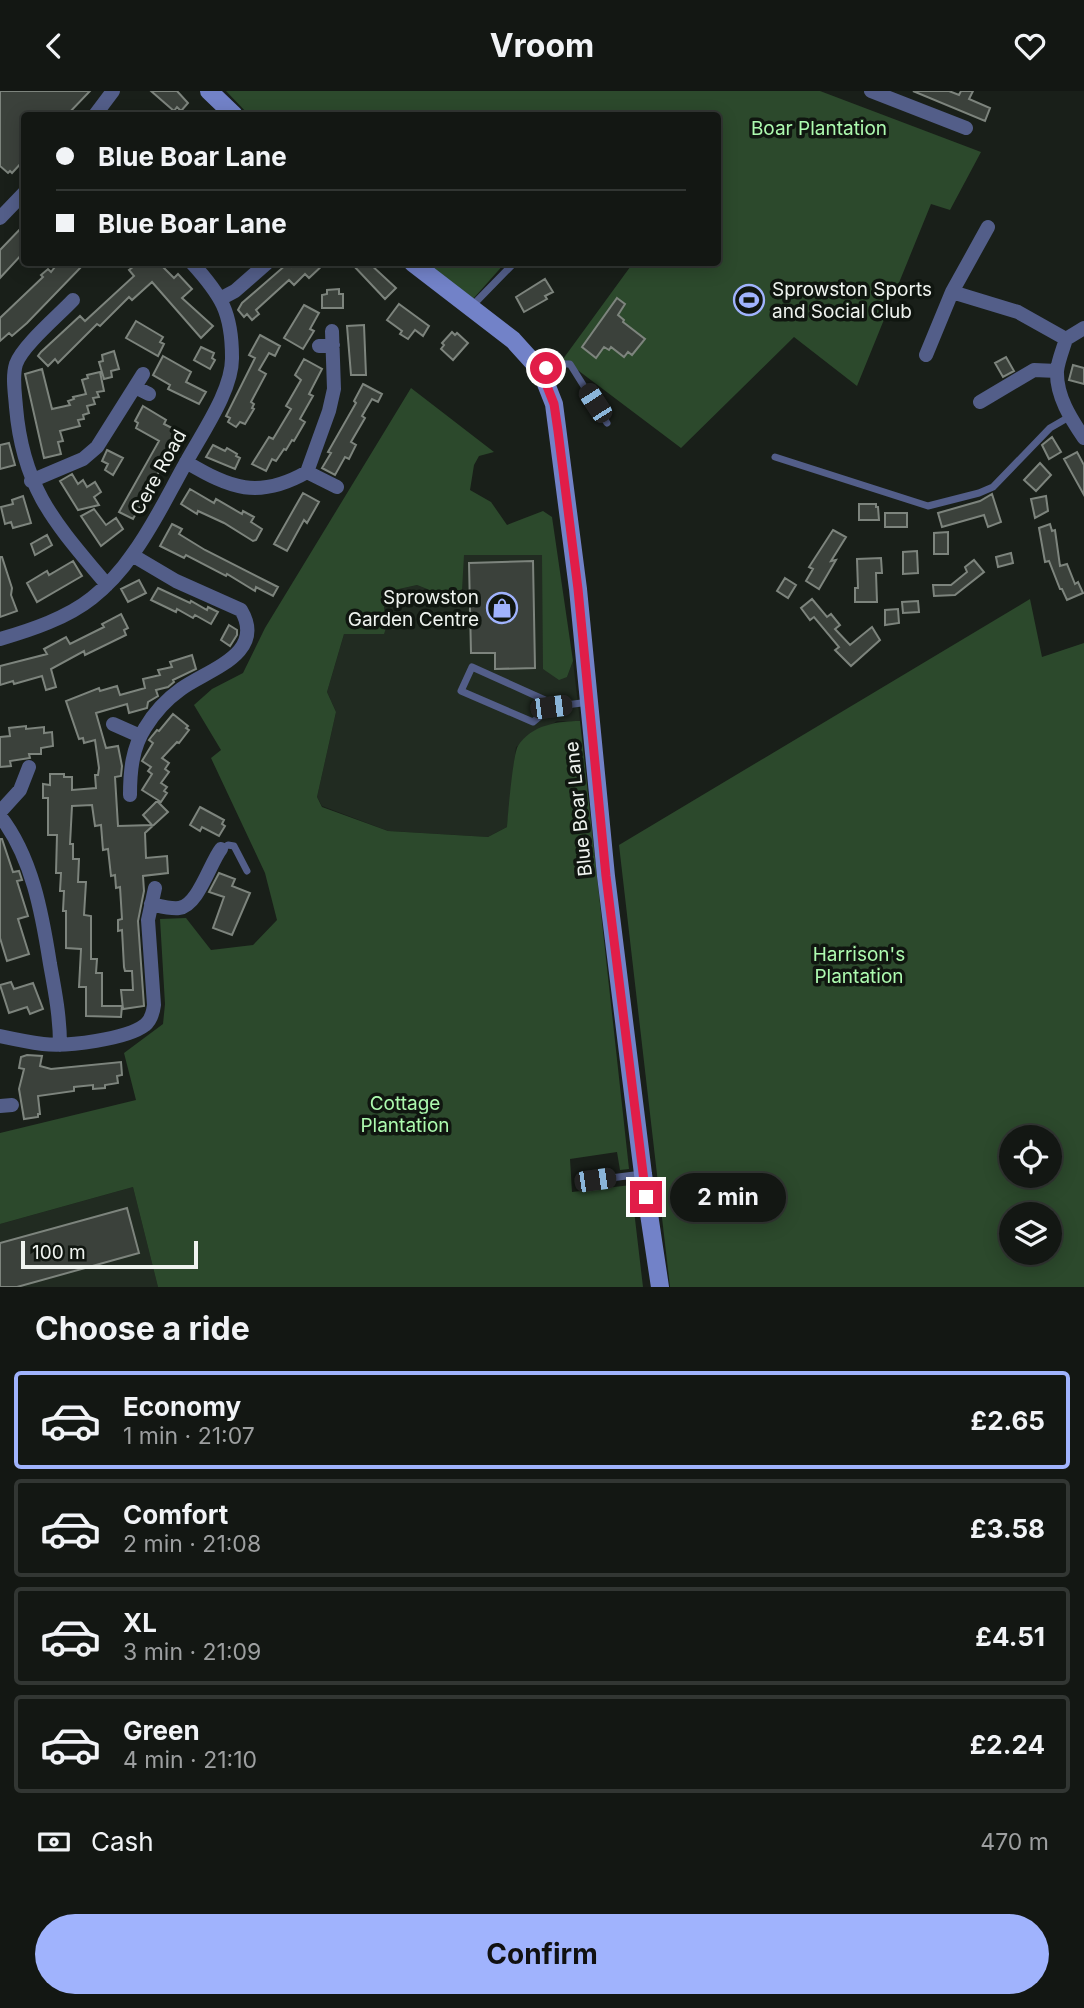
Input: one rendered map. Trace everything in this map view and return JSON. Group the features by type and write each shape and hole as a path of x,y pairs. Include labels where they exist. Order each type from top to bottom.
{"street":[{"path":"97,112 113,91"},
{"path":"209,91 231,112"},
{"path":"871,91 966,128"},
{"path":"0,218 21,197"},
{"path":"926,355 953,292 988,227"},
{"name":"Cere Road","path":"0,639 55,619 90,600 107,585 132,555 224,392 232,359 229,318 225,305 194,266"},
{"path":"220,299 263,266"},
{"name":"Blue Boar Lane","path":"417,266 513,340 541,371 554,404 590,702 606,876 643,1174 660,1287"},
{"path":"953,292 1018,312 1066,339"},
{"path":"73,300 23,351 16,363 13,377 17,420 32,481 52,517 107,585"},
{"path":"1084,328 1066,339 1057,371 1059,388 1069,417 1084,438"},
{"path":"186,462 218,481 236,487 276,486 307,472 334,389 328,340"},
{"path":"980,402 1034,370 1057,371"},
{"path":"32,481 83,459 97,447 143,373"},
{"path":"135,387 149,394"},
{"path":"307,472 337,487"},
{"path":"130,795 131,767 140,736 152,718 185,686 226,665 245,640 246,629 245,618 240,610 176,581 132,555"},
{"path":"113,724 140,736"},
{"path":"29,767 20,790 0,814 11,829 36,893 59,1011 60,1045"},
{"path":"151,904 178,908 191,902 221,849"},
{"path":"1,1039 60,1045 111,1038 144,1026 154,1005 148,920 155,888"}],"lane":[{"path":"471,307 511,266"},
{"path":"541,371 559,364 570,365 607,423"},
{"path":"775,457 928,506 993,487 1049,428 1069,417"},
{"path":"551,707 545,700 472,667 461,691 533,722 551,707 590,702"},
{"path":"221,849 228,845 234,846 247,871"},
{"path":"595,1180 643,1174"}],"shaded area":[{"path":"463,555 543,555 543,669 567,677 573,661 580,721 557,721 516,747 507,827 488,837 388,831 322,806 317,797 336,712 327,692 344,634 387,625 384,607 399,589 417,585 432,591"},
{"path":"133,1187 158,1287 0,1287 0,1224"}],"green space":[{"name":"Sprowston Sports and Social Club","path":"226,91 820,91 981,152 950,210 931,204 857,386 794,337 681,448 563,359 631,266 721,266 721,112 246,112"},
{"path":"426,266 502,266 473,299"},
{"name":"Cottage Plantation","path":"411,388 494,452 479,456 474,465 470,490 491,502 507,525 543,511 552,517 573,661 567,677 559,680 543,669 542,555 464,555 462,590 432,591 417,585 399,589 384,607 387,625 384,634 344,634 327,692 336,712 317,797 322,807 388,831 488,837 507,827 514,760 523,739 546,726 580,721 629,1169 620,1170 617,1152 570,1159 572,1192 631,1185 643,1287 158,1287 133,1187 0,1224 0,1133 136,1100 124,1053 163,1024 165,1004 160,919 186,918 211,950 253,945 277,920 265,873 211,758 221,750 194,705 212,689 243,673 265,628"},
{"name":"Harrison's Plantation","path":"1030,599 1042,657 1084,643 1084,1287 670,1287 619,845"}],"building":[{"path":"0,91 90,91 70,112 21,112 21,163 12,173 0,166"},
{"path":"151,91 177,91 188,103 181,111 177,107 174,111"},
{"path":"913,91 949,91 959,95 961,91 973,91 969,99 990,108 985,121"},
{"path":"21,228 21,255 0,278 0,250"},
{"path":"56,266 82,266 27,323 12,336 9,333 0,341 0,318 43,277 41,275 48,269 51,272"},
{"path":"162,266 174,278 178,274 192,289 182,298 213,326 201,338 152,282 132,300 129,297 100,326 97,324 58,363 55,359 48,366 38,356 41,352 80,316 85,321 134,276 129,270 133,267"},
{"path":"285,266 322,266 309,278 305,274 294,285 289,280 256,310 259,314 252,320 247,314 244,317 238,310 242,303"},
{"path":"354,266 372,266 396,288 385,299"},
{"path":"545,279 553,292 545,296 547,299 524,312 516,297"},
{"path":"339,289 339,294 343,294 343,308 322,308 322,295 327,294 327,290"},
{"path":"617,298 625,304 618,315 645,339 632,355 628,352 624,357 611,347 609,350 604,347 596,358 582,347"},
{"path":"399,304 429,326 423,336 415,330 408,339 387,320"},
{"path":"304,305 319,313 310,329 314,331 303,349 284,338"},
{"path":"136,321 163,337 160,342 164,344 158,356 126,338"},
{"path":"364,325 366,375 351,375 347,326"},
{"path":"452,332 468,343 453,360 441,349 444,345 442,343"},
{"path":"260,335 280,346 275,356 269,353 259,370 266,374 251,402 254,409 245,424 240,422 236,427 228,422 230,418 226,416 255,358 249,355"},
{"path":"201,347 214,353 212,358 215,360 210,369 194,360"},
{"path":"114,351 119,369 111,371 112,377 104,379 99,362 103,361 102,355"},
{"path":"163,356 191,372 186,382 206,392 199,404 168,389 170,385 153,375"},
{"path":"1006,357 1014,371 1003,377 995,363"},
{"path":"304,359 322,369 309,394 313,396 300,419 305,422 294,441 292,440 276,461 272,459 266,471 252,464 269,437 273,439 291,409 286,406 301,380 295,375"},
{"path":"1073,365 1084,368 1084,384 1069,380"},
{"path":"42,369 52,409 70,405 68,401 74,399 73,397 86,394 82,380 88,378 87,375 100,372 104,391 97,392 99,397 93,398 95,404 87,406 89,413 83,415 84,419 78,420 80,426 60,431 63,441 58,442 61,454 44,458 25,374"},
{"path":"363,384 382,394 378,402 372,399 362,416 365,418 351,442 356,445 349,459 345,457 335,475 322,468"},
{"path":"143,406 166,420 164,424 184,434 178,446 172,448 133,519 119,512 159,441 136,428 138,423 135,421"},
{"path":"1052,437 1061,452 1049,459 1042,445"},
{"path":"9,443 15,465 0,469 0,445"},
{"path":"213,445 225,451 227,448 237,454 240,458 235,469 206,457"},
{"path":"107,450 123,458 113,475 105,470 108,464 102,461"},
{"path":"1077,452 1084,465 1084,495 1064,459"},
{"path":"1040,463 1051,475 1036,491 1024,480"},
{"path":"72,474 78,484 83,480 87,487 95,482 101,492 94,497 99,505 78,510 60,481"},
{"path":"190,489 214,503 216,499 242,514 243,511 254,517 251,522 262,529 256,540 253,541 224,523 198,511 197,514 181,504"},
{"path":"303,493 319,502 307,523 304,520 287,551 274,544"},
{"path":"992,494 1001,522 988,527 984,515 942,527 938,513 980,501"},
{"path":"23,496 31,523 13,528 11,522 5,524 1,507 13,504 12,500"},
{"path":"1046,496 1048,511 1035,518 1031,499"},
{"path":"859,504 876,504 879,520 859,520"},
{"path":"94,509 106,525 116,518 123,529 101,546 81,516"},
{"path":"885,513 907,513 907,527 885,527"},
{"path":"172,524 182,529 179,534 205,550 278,587 273,596 256,587 255,591 227,574 226,576 186,555 184,558 160,546"},
{"path":"1050,524 1052,531 1055,530 1060,566 1067,564 1075,584 1078,582 1083,593 1067,600 1049,561 1045,562 1039,528"},
{"path":"833,530 846,537 831,561 836,560 819,589 806,581 813,569 809,567"},
{"path":"948,532 948,554 934,554 934,533"},
{"path":"47,535 52,545 35,555 31,544"},
{"path":"917,551 918,573 903,574 903,552"},
{"path":"1011,553 1013,563 998,567 996,557"},
{"path":"0,557 12,588 11,595 17,611 0,617"},
{"path":"881,558 882,573 876,573 877,602 855,602 855,588 858,588 857,559"},
{"path":"974,560 984,572 955,595 934,596 933,585 951,585 967,572 965,567"},
{"path":"73,561 82,576 37,602 27,583 47,571 49,575"},
{"name":"Sprowston Garden Centre","path":"533,561 535,668 495,669 495,653 471,653 469,563"},
{"path":"785,578 796,585 788,598 777,591"},
{"path":"139,580 146,593 128,602 121,589"},
{"path":"158,588 207,610 208,607 218,612 211,624 195,615 193,618 177,609 176,612 151,600"},
{"path":"812,599 827,617 831,614 840,625 835,629 850,645 872,627 880,640 851,666 835,650 839,647 814,617 810,620 801,608"},
{"path":"918,601 919,612 903,613 902,602"},
{"path":"898,609 899,623 885,625 885,610"},
{"path":"121,614 128,628 124,630 126,635 85,655 84,651 51,669 56,687 46,690 42,676 0,685 0,666 47,654 44,649 66,637 70,644 104,627 102,624"},
{"path":"229,625 237,630 230,646 221,640"},
{"path":"192,655 196,669 173,680 168,687 156,690 158,696 148,702 147,708 129,713 127,704 96,713 106,748 118,746 122,766 121,776 115,777 118,826 152,825 143,815 157,801 168,812 145,833 146,858 167,856 168,873 143,876 144,891 138,921 144,1006 123,1009 121,990 133,990 132,971 125,971 124,967 122,930 118,931 118,920 122,919 120,887 116,888 115,875 111,876 108,849 103,850 101,825 95,826 92,805 72,806 70,844 73,844 73,859 79,859 78,882 86,882 84,915 91,916 91,959 97,959 96,973 102,973 102,1006 122,1006 121,1017 86,1016 86,987 79,987 81,949 66,948 64,891 60,891 61,873 56,873 57,835 48,835 48,798 43,798 43,784 50,785 50,774 72,777 72,790 96,788 95,775 98,775 99,768 95,740 84,743 83,738 79,739 66,701 99,688 100,691 117,686 120,695 145,688 143,679 160,675 158,670 172,667 170,662"},
{"path":"173,714 188,726 186,728 189,730 162,758 169,763 165,769 169,772 161,783 167,787 164,791 167,793 161,802 142,790 152,774 148,771 151,767 142,761 153,743 149,740"},
{"path":"26,726 26,729 44,727 44,733 52,732 53,746 41,748 41,754 29,754 30,758 10,761 11,766 0,767 0,737 10,736 9,728"},
{"path":"200,807 224,820 222,824 225,826 219,836 202,827 200,831 190,825"},
{"path":"0,839 13,872 19,871 22,880 17,881 28,916 18,919 29,954 7,961 0,938"},
{"path":"219,873 235,879 232,886 250,893 232,935 213,928 224,897 209,892"},
{"path":"11,982 14,989 33,983 43,1009 30,1014 27,1007 9,1013 0,985"},
{"path":"42,1056 40,1066 51,1069 121,1062 122,1075 117,1076 118,1083 105,1085 105,1088 93,1089 93,1085 74,1087 74,1091 38,1096 40,1114 38,1117 24,1119 19,1089 24,1069 19,1068 21,1057"},
{"path":"127,1208 139,1253 17,1287 0,1287 0,1243"}],"place":[{"name":"Sprowston Sports and Social Club","path":"749,300"},
{"name":"Sprowston Garden Centre","path":"502,608"}],"route":[{"path":"546,368 541,371 554,404 558,431 578,589 606,876 646,1197"}],"park label":[{"name":"Boar Plantation","path":"819,128"}]}
